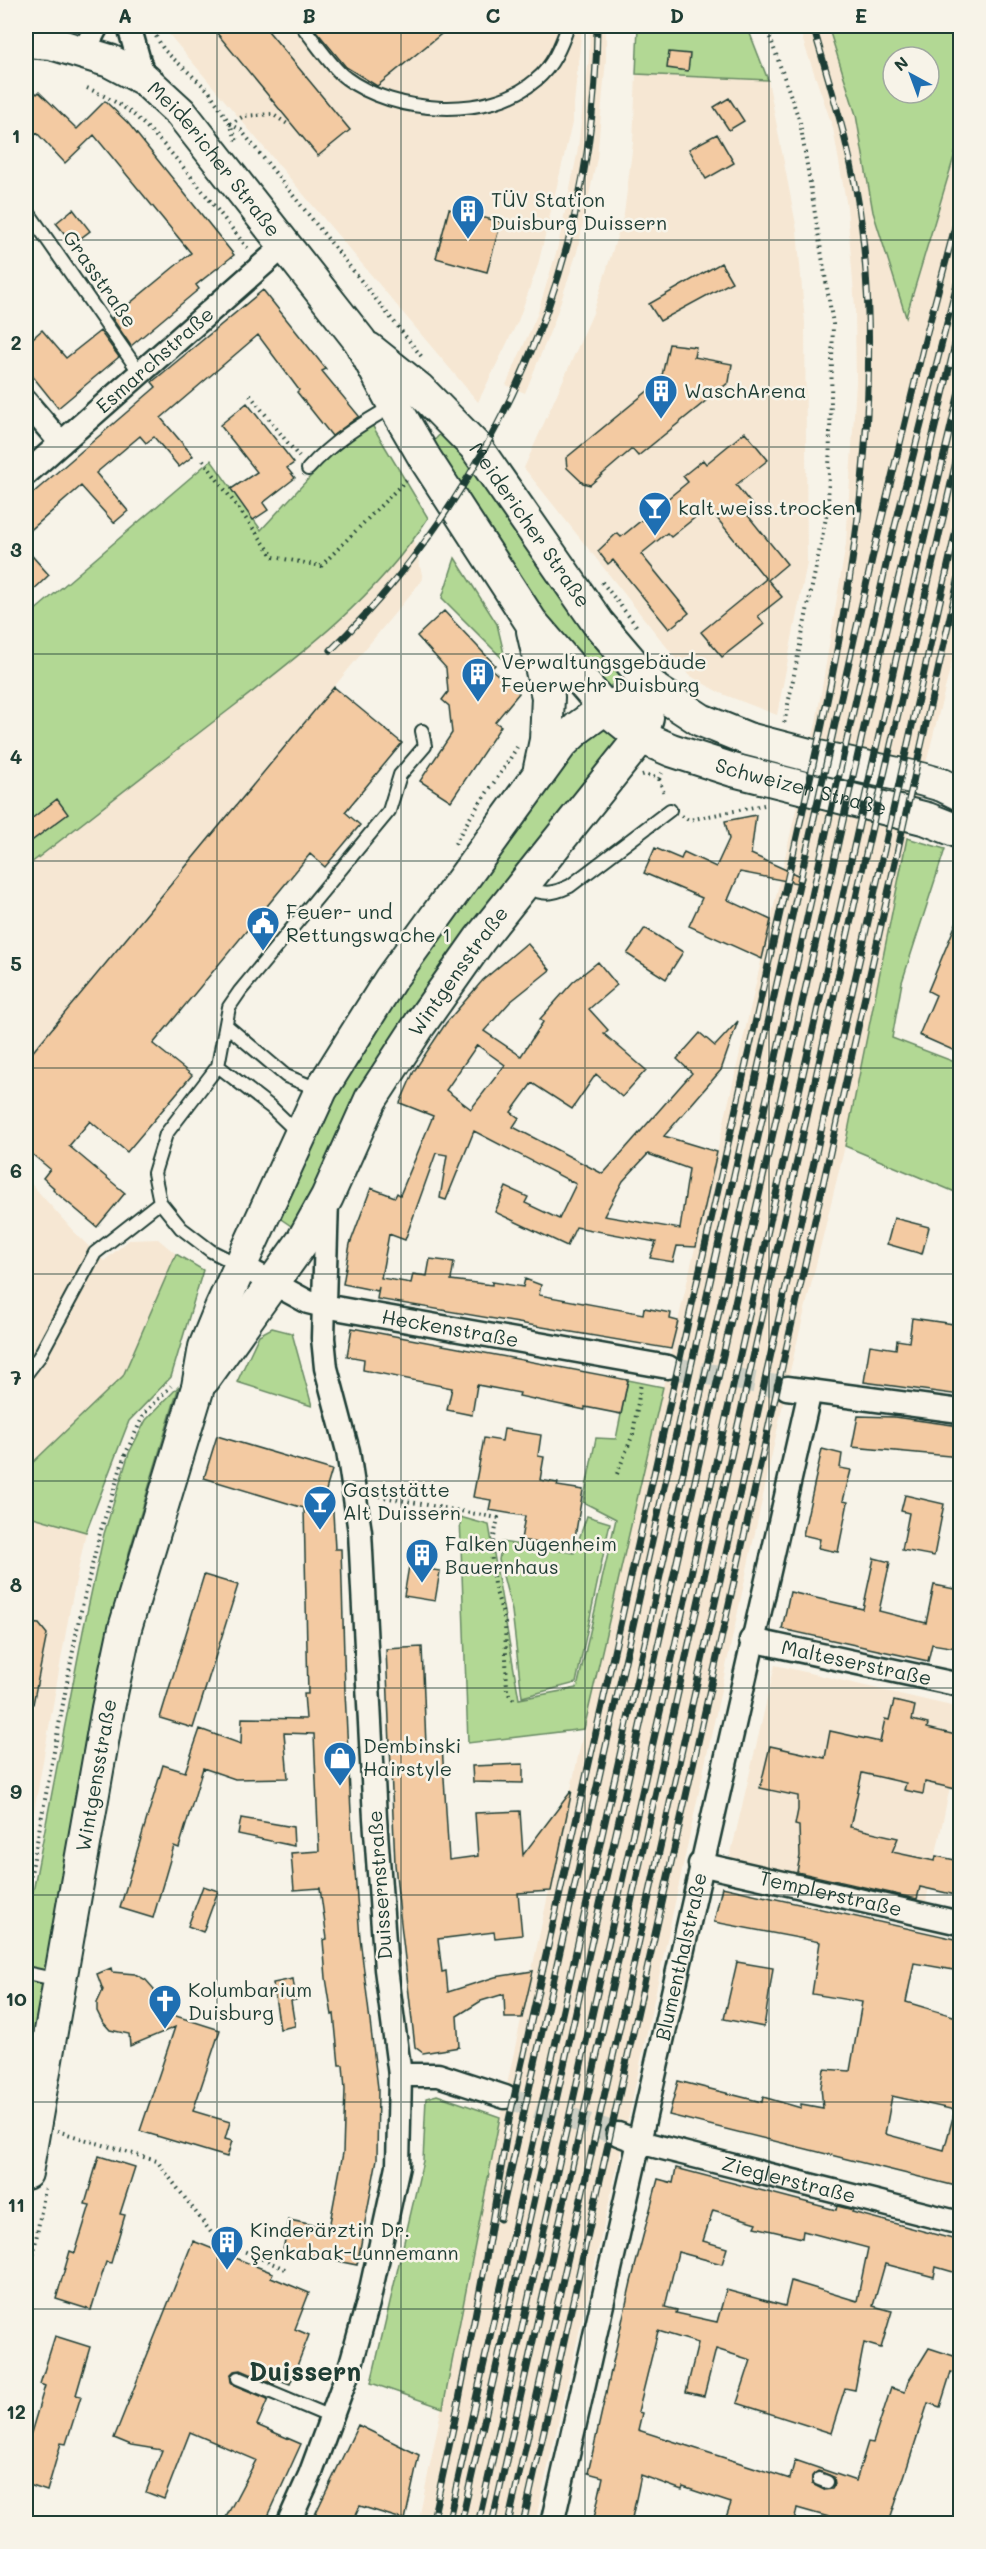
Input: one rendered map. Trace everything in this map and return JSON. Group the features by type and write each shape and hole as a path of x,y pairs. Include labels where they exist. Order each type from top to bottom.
{"main road":[{"name":"Meidericher Straße","path":"46,37 90,39 110,61 144,79 182,113 406,397 475,446 598,623 655,690 691,714"},
{"name":"Meidericher Straße","path":"406,397 426,460 531,622 605,708 641,737"},
{"name":"Wintgensstraße","path":"531,622 548,697 546,740 540,771"},
{"name":"Wintgensstraße","path":"186,1384 221,1357 254,1275 300,1135 321,1090 390,980 540,771 573,733 605,708 655,690"},
{"name":"Wintgensstraße","path":"36,2175 60,1980 108,1708 125,1628 186,1384 205,1347 254,1275 327,1197 371,1099 420,1024 480,939 641,737 655,690"},
{"name":"Schweizer Straße","path":"691,714 748,739 778,748 942,785 960,797"},
{"name":"Schweizer Straße","path":"641,737 671,750 733,770 927,819 960,832"}],"street":[{"path":"129,26 144,79"},
{"name":"Esmarchstraße","path":"26,474 285,245"},
{"path":"26,402 61,443"},
{"path":"927,819 947,810 960,797"},
{"name":"Duissernstraße","path":"288,2523 309,2475 351,2364 368,2303 398,2166 400,2075 383,1934 360,1532 348,1451 326,1368 323,1338 327,1197"},
{"name":"Heckenstraße","path":"254,1275 308,1302 324,1306 668,1367"},
{"path":"787,1388 960,1411"},
{"name":"Blumenthalstraße","path":"552,2523 751,1640 810,1391"},
{"name":"Malteserstraße","path":"751,1640 960,1685"},
{"name":"Templerstraße","path":"700,1864 960,1923"},
{"path":"400,2075 438,2074 505,2097"},
{"name":"Zieglerstraße","path":"618,2134 639,2142 960,2223"}],"lane":[{"path":"302,26 345,78 379,96 423,106 472,107 501,100 536,80 558,53 568,26"},
{"name":"Grasstraße","path":"26,209 140,373"},
{"path":"308,469 319,456 362,423 406,397"},
{"path":"254,1275 211,1251 181,1228 160,1202 154,1173 166,1134 218,1066 230,1008 240,991 389,811 400,775 425,746 422,731"},
{"path":"523,886 538,892 555,893 570,886 670,810"},
{"path":"227,1026 286,1076 321,1090"},
{"path":"218,1066 272,1108 300,1135"},
{"path":"26,1374 39,1357 95,1253 160,1202"},
{"path":"221,1357 235,1315"},
{"path":"26,1973 60,1980"},
{"path":"238,2378 331,2417"}],"path":[{"path":"150,26 164,50 209,92 230,124 242,130 422,358"},
{"path":"766,26 800,122 833,324 828,508 778,748"},
{"path":"87,87 133,114 163,145 262,265"},
{"path":"230,124 244,116 272,114 289,125"},
{"path":"250,395 308,469"},
{"path":"203,460 274,557 321,566 426,460"},
{"path":"453,850 462,830 501,776 520,742"},
{"path":"659,779 670,810 689,820 771,803"},
{"path":"617,1474 633,1434 644,1362"},
{"path":"26,1898 80,1619 100,1533 125,1455 144,1414 186,1384"},
{"path":"355,1491 498,1518 491,1551 494,1585 505,1621 507,1692 516,1702"},
{"path":"58,2121 56,2131 157,2161 216,2239 285,2269"},
{"path":"26,2296 36,2175"}],"shaded area":[{"path":"162,26 582,26 572,123 538,265 518,321 478,402"},
{"path":"590,26 606,26 606,59 597,158 577,252 554,322 525,393 506,385 537,315 557,250 577,155 589,58"},
{"path":"798,26 828,26 856,115 907,316 960,137 960,630 907,838 845,1146 790,1371 628,2120 535,2523 418,2524 508,2080 584,1729 816,723 846,544 856,382 855,307 847,207 833,128"},
{"path":"636,74 768,80 797,230 805,323 807,563 777,715 720,693 689,675 524,468 593,313 624,214 633,143"},
{"path":"414,540 423,579 26,1060 26,867 279,671 354,608"},
{"path":"26,1178 76,1234 104,1261 129,1240 158,1239 176,1254 123,1376 26,1469"},
{"path":"26,1515 86,1532 26,1857"},
{"path":"775,1665 960,1708 960,1739 924,1911 728,1866"}],"green space":[{"path":"638,26 747,26 768,80 636,74"},
{"path":"828,26 960,26 960,137 906,317 873,212 856,115"},
{"path":"372,425 428,518 407,548 358,602 304,651 26,867 26,618 211,460 261,530 334,451"},
{"path":"444,430 616,663 620,679 609,687 597,684 578,664 430,445"},
{"path":"455,558 497,624 506,662 442,598"},
{"path":"609,725 621,740 300,1232 275,1215 331,1093 382,1011 578,743"},
{"path":"907,838 945,849 902,982 892,1038 960,1064 960,1194 845,1146"},
{"path":"176,1254 203,1270 171,1377 129,1421 86,1532 26,1515 26,1469 123,1376"},
{"path":"272,1328 292,1333 312,1406 237,1382 259,1335"},
{"path":"628,1380 663,1387 584,1729 468,1743 460,1517 489,1525 519,1699 577,1688 616,1519 583,1502 596,1438 616,1439"},
{"path":"179,1386 125,1566 110,1634 26,2109 26,1928 83,1631 104,1534 129,1453 146,1420"},
{"path":"587,1516 610,1523 576,1683 522,1697 512,1611 499,1560 502,1542 574,1553"},
{"path":"437,2095 500,2117 443,2408 371,2383 423,2161 426,2098"}],"building":[{"path":"211,26 264,26 350,130 318,156"},
{"path":"312,26 451,26 377,86 346,67"},
{"path":"669,52 690,54 688,71 667,68"},
{"path":"26,83 37,94 39,92 77,129 105,101 128,123 234,255 196,285 199,289 131,346 112,318 191,253 94,135 65,163 37,133 26,144"},
{"path":"729,98 744,121 729,130 714,107"},
{"path":"717,134 734,163 706,179 689,149"},
{"path":"73,209 90,231 73,244 56,223"},
{"name":"TÜV Station Duisburg Duissern","path":"449,209 501,222 487,272 436,258"},
{"path":"721,263 732,282 660,321 649,304"},
{"path":"263,290 326,369 322,371 359,416 332,436 297,392 299,390 258,335 161,418 193,456 179,467 154,437 146,443 140,436 96,473 128,511 114,523 81,486 26,534 26,499 156,387 152,382"},
{"path":"42,330 66,358 100,331 119,357 58,408 26,368 26,344"},
{"name":"WaschArena","path":"669,344 696,347 694,357 732,364 729,382 638,456 632,449 590,485 583,483 567,468 566,458 661,380"},
{"path":"247,403 294,463 287,468 295,478 263,503 268,510 253,520 231,489 257,472 220,425"},
{"path":"745,432 768,460 736,485 753,506 745,512 787,564 768,580 782,597 758,616 764,624 722,657 701,632 766,579 708,507 671,537 667,533 641,554 689,613 669,629 613,560 608,564 598,551 617,533 621,537 688,482 683,476 703,460 706,464"},
{"path":"26,549 49,575 26,597"},
{"name":"Verwaltungsgebäude Feuerwehr Duisburg","path":"444,611 495,665 491,669 519,693 495,722 501,726 451,801 420,781 452,733 449,706 442,700 448,692 446,668 417,636"},
{"path":"334,687 402,743 345,812 360,825 325,867 310,854 153,1044 192,1075 127,1152 90,1121 69,1146 125,1193 97,1227 53,1190 54,1188 43,1178 50,1169 26,1149 26,1060"},
{"path":"57,799 68,814 26,845 26,823"},
{"path":"756,815 751,854 804,878 802,884 740,872 728,900 771,920 762,959 689,926 702,898 644,873 655,848 681,859 684,852 716,867 729,839 725,821"},
{"path":"960,914 960,1038 955,1051 919,1035 936,995 928,991"},
{"path":"645,928 683,952 666,979 627,954"},
{"path":"527,943 550,970 510,1002 484,1031 521,1056 543,1022 540,1019 573,982 598,962 617,985 589,1009 608,1030 604,1034 646,1070 622,1097 596,1074 572,1109 532,1083 511,1112 519,1118 513,1127 603,1174 692,1073 677,1059 700,1033 715,1046 738,1021 721,1070 664,1136 717,1152 696,1247 677,1246 673,1262 650,1258 656,1242 576,1227 567,1246 495,1212 506,1187 528,1197 525,1203 559,1219 576,1184 474,1131 446,1200 440,1198 447,1155 436,1153 405,1240 389,1234 381,1278 411,1283 413,1274 427,1276 430,1259 454,1262 451,1280 492,1285 492,1282 523,1287 525,1279 541,1285 539,1295 643,1314 644,1308 671,1313 670,1319 678,1321 671,1349 377,1299 379,1287 378,1291 343,1284 350,1244 371,1188 395,1197 397,1193 400,1195 433,1116 400,1103 414,1071 446,1023 483,980","holes":["477,1045 505,1065 471,1109 446,1090","648,1154 689,1169 680,1229 604,1216 623,1181"]},
{"path":"894,1218 929,1227 922,1254 887,1244"},
{"path":"912,1318 960,1325 960,1395 864,1382 870,1345 896,1349 897,1340 909,1342"},
{"path":"352,1328 628,1380 621,1414 585,1407 585,1410 519,1396 520,1393 477,1385 472,1415 447,1410 452,1388 363,1370 364,1359 347,1356"},
{"path":"858,1416 894,1417 960,1426 960,1457 852,1447"},
{"path":"504,1429 541,1435 538,1456 544,1457 540,1480 558,1483 557,1486 583,1490 573,1549 521,1540 525,1516 489,1510 491,1500 473,1497 484,1438 502,1441"},
{"path":"217,1436 332,1470 321,1507 333,1512 335,1549 341,1549 352,1832 360,1938 378,2088 377,2159 357,2265 283,2250 289,2220 329,2228 343,2153 345,2089 343,2065 339,2065 334,2014 332,2015 326,1978 323,1940 327,1939 320,1888 294,1890 291,1853 319,1851 314,1734 284,1733 288,1778 235,1779 203,1768 179,1848 174,1846 153,1918 120,1908 163,1765 185,1772 200,1729 241,1744 242,1718 306,1719 304,1694 308,1694 304,1508 204,1478"},
{"path":"822,1449 842,1454 840,1468 851,1470 843,1501 848,1502 838,1552 818,1548 820,1539 803,1535"},
{"path":"905,1495 944,1504 934,1556 902,1550 909,1513 901,1511"},
{"path":"874,1558 890,1562 879,1611 926,1623 934,1585 960,1590 960,1624 956,1648 932,1644 928,1661 782,1629 790,1592 863,1609"},
{"name":"Falken Jugenheim Bauernhaus","path":"409,1566 440,1571 435,1601 404,1596"},
{"path":"204,1575 238,1585 193,1728 160,1718"},
{"path":"26,1623 39,1624 47,1634 33,1704 26,1703"},
{"path":"422,1647 426,1745 442,1745 449,1860 478,1856 475,1813 520,1811 523,1855 572,1790 551,1891 518,1893 522,1935 495,1938 494,1932 438,1939 442,1972 446,1971 448,1992 495,1977 533,1971 522,2018 505,2018 504,1994 481,2001 457,2016 459,2047 423,2053 415,2047 395,1864 386,1649"},
{"path":"894,1701 915,1706 912,1720 928,1724 927,1728 960,1736 960,1790 925,1782 923,1794 904,1790 906,1783 862,1773 850,1827 898,1838 892,1852 935,1861 936,1856 960,1861 960,1896 920,1887 917,1899 797,1872 800,1856 799,1826 795,1825 798,1796 760,1788 770,1746 825,1758 830,1731 880,1742 885,1719 889,1720"},
{"path":"523,1764 523,1783 473,1782 472,1766"},
{"path":"241,1818 293,1827 294,1846 238,1834"},
{"path":"203,1886 218,1891 203,1932 188,1926"},
{"path":"722,1887 960,1940 960,1971 914,1963 906,2002 960,2018 960,2153 956,2169 960,2170 960,2187 669,2115 678,2081 762,2102 763,2097 801,2108 801,2104 823,2108 821,2087 824,2069 850,2071 862,2002 812,1994 820,1942 714,1922","holes":["892,2096 955,2110 944,2150 885,2134"]},
{"path":"737,1962 773,1968 764,2027 724,2019"},
{"name":"Kolumbarium Duisburg","path":"111,1968 112,1972 135,1974 146,1980 154,1989 160,2011 220,2030 193,2111 230,2122 225,2139 232,2141 227,2157 140,2131 175,2027 130,2046 129,2034 110,2030 97,2011 97,2003 103,1990 97,1974"},
{"path":"293,1979 296,2000 291,2001 295,2026 280,2029 273,1983"},
{"path":"99,2156 135,2167 120,2214 125,2215 111,2263 106,2262 91,2310 56,2299 70,2251 75,2253 90,2205 85,2204"},
{"path":"676,2168 836,2210 837,2206 853,2210 852,2212 960,2241 960,2274 936,2267 934,2277 885,2264 873,2306 892,2311 881,2348 864,2343 855,2390 845,2388 831,2433 737,2403 751,2360 716,2349 704,2396 686,2392 698,2343 658,2331 638,2412 642,2413 638,2430 790,2479 795,2460 856,2481 868,2442 873,2443 891,2388 905,2392 908,2382 929,2348 960,2358 960,2375 951,2372 940,2407 928,2403 889,2523 850,2523 797,2508 794,2523 724,2523 731,2503 683,2487 682,2490 641,2475 631,2523 593,2523 603,2477 588,2473 631,2282 658,2179 673,2183","holes":["713,2210 757,2223 755,2227 802,2238 803,2231 868,2248 857,2301 791,2281 785,2306 726,2290 717,2322 676,2313 677,2310 665,2307 678,2252 722,2264 727,2248 703,2241","818,2471 834,2477 835,2484 832,2489 824,2490 812,2484 812,2476"]},
{"path":"193,2241 273,2273 271,2277 309,2293 295,2329 309,2335 290,2384 277,2379 274,2384 241,2370 234,2371 230,2375 234,2385 268,2399 257,2425 301,2444 265,2523 223,2523 256,2460 190,2432 164,2499 146,2492 162,2450 131,2445 114,2438"},
{"path":"55,2336 90,2347 76,2395 81,2396 66,2444 61,2443 47,2491 26,2484 26,2432 31,2433 45,2386 40,2384"},
{"path":"358,2425 419,2455 405,2520 360,2506 352,2523 311,2523"}],"tunnel":[{"path":"668,1367 787,1388"},
{"path":"505,2097 618,2134"}],"railway":[{"path":"331,650 390,586 442,517 488,443 526,364 556,283 578,199 592,113 597,26"},
{"path":"432,2524 485,2264 509,2120 822,725 846,602 855,540 867,416 869,354 867,292 862,229 854,177 813,26"},
{"path":"500,2219 872,559 926,336 960,208"},
{"path":"448,2524 892,538 960,272"},
{"path":"461,2524 884,638 960,324"},
{"path":"478,2524 905,619 960,388"},
{"path":"492,2524 859,884 960,444"},
{"path":"508,2524 960,512"},
{"path":"523,2524 960,572"}],"place":[{"name":"TÜV Station Duisburg Duissern","path":"468,240"},
{"name":"WaschArena","path":"661,420"},
{"name":"kalt.weiss.trocken","path":"655,537"},
{"name":"Verwaltungsgebäude Feuerwehr Duisburg","path":"478,703"},
{"name":"Feuer- und Rettungswache 1","path":"263,952"},
{"name":"Gaststätte Alt Duissern","path":"320,1531"},
{"name":"Falken Jugenheim Bauernhaus","path":"422,1584"},
{"name":"Dembinski Hairstyle","path":"340,1787"},
{"name":"Kolumbarium Duisburg","path":"165,2030"},
{"name":"Kinderärztin Dr. Şenkabak-Lunnemann","path":"227,2271"}],"district":[{"name":"Duissern","path":"305,2372"}]}
